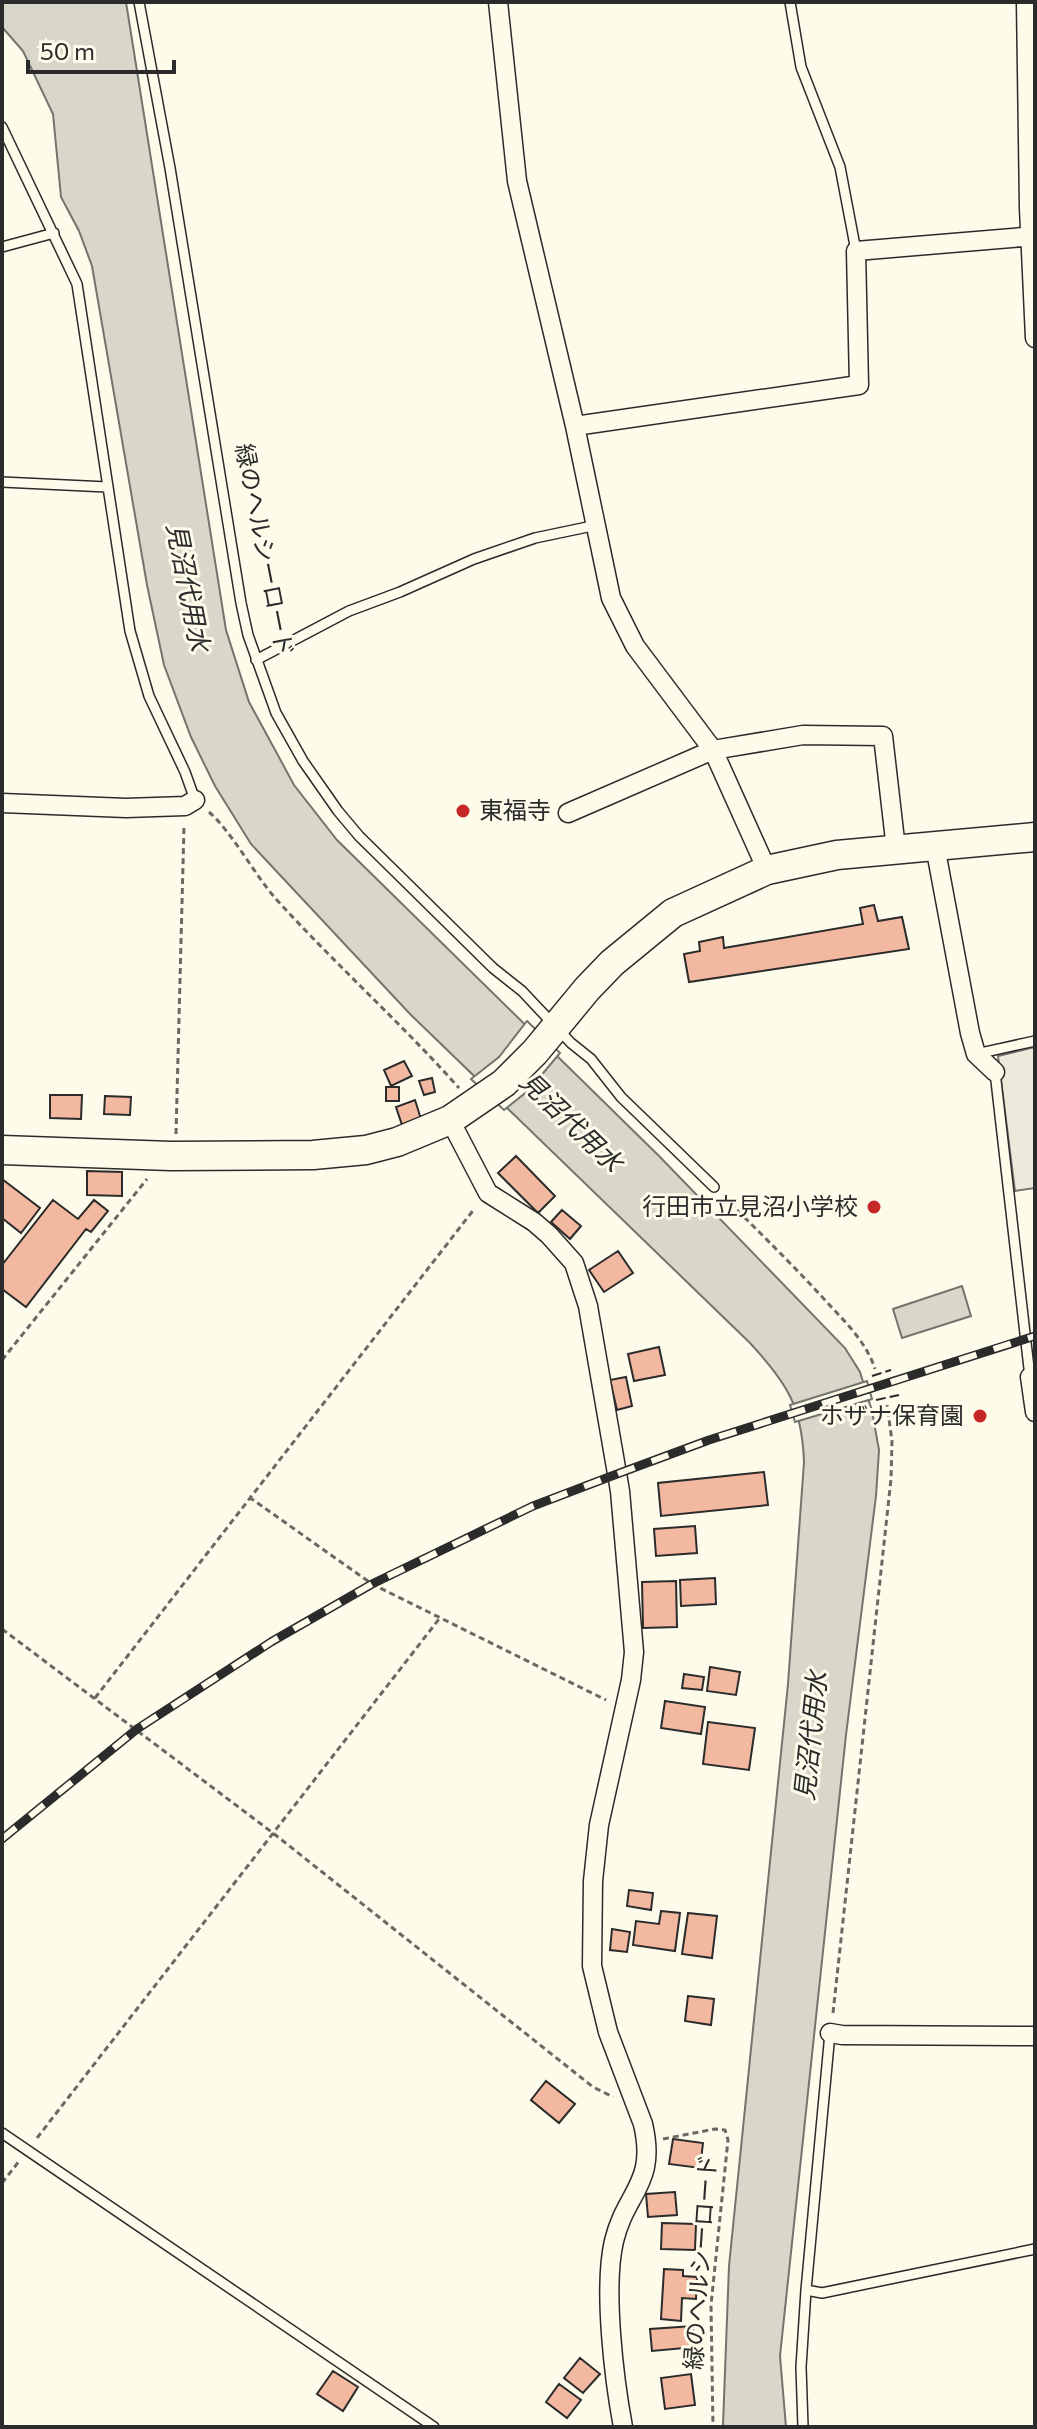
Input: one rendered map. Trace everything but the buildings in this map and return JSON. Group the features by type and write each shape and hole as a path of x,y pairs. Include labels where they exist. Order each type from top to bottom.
{"main road":[{"path":"2,1150 164,1156 341,1153 397,1142 468,1109 523,1065 612,963 673,913 767,870 837,855 1035,837"}],"street":[{"path":"498,2 517,181 575,426 611,598 629,634 713,750 767,870"},
{"path":"1026,2 1035,338"},
{"path":"575,426 859,385 856,251 1032,236"},
{"path":"568,813 713,750 803,735 883,736 896,849"},
{"path":"2,803 126,808 190,803"},
{"path":"935,846 976,1054 995,1072"},
{"path":"468,1109 488,1193 534,1222 574,1263 584,1290 620,1491 634,1652 599,1825 590,1944 601,2009 647,2143 643,2180 623,2217 613,2251 611,2302 617,2398 623,2427"},
{"path":"1030,1377 1035,1412"},
{"path":"830,2033 1035,2036"}],"lane":[{"path":"139,2 170,168 241,603 256,660 284,729 313,776 359,836 553,1029 591,1059 621,1097 714,1187"},
{"path":"790,2 801,67 840,167 856,251"},
{"path":"2,127 77,284 130,631 149,696 185,772 190,803"},
{"path":"2,247 54,233"},
{"path":"2,482 107,487"},
{"path":"256,660 349,611 474,559 535,538 597,525"},
{"path":"976,1054 1035,1041"},
{"path":"995,1072 1030,1377"},
{"path":"803,2427 801,2367 806,2290 830,2033"},
{"path":"2,2133 434,2427"},
{"path":"806,2290 822,2293 1035,2249"}],"path":[{"path":"2,1360 164,1156 190,803 216,818 259,879 307,932 419,1044 468,1109"},
{"path":"714,1187 789,1261 859,1338 870,1353 875,1369"},
{"path":"95,1698 488,1193"},
{"path":"830,2033 891,1479 892,1441 887,1405"},
{"path":"249,1497 355,1574 439,1619 624,1709"},
{"path":"2,2183 439,1619"},
{"path":"2,1629 273,1833 593,2087 635,2103"},
{"name":"緑のヘルシーロード","path":"647,2143 715,2129 725,2130 728,2140 711,2305 713,2427"}],"shaded area":[{"path":"1035,1047 1035,1188 1015,1191 998,1056"}],"water":[{"name":"見沼代用水","path":"2,2 126,2 226,630 249,702 294,785 337,840 659,1156 845,1348 860,1372 872,1411 879,1450 876,1496 846,1735 780,2356 786,2427 723,2425 729,2266 788,1684 804,1462 796,1410 783,1383 750,1343 410,1014 251,844 215,786 191,737 164,665 147,585 92,266 79,231 61,197 53,114 23,51 2,27"},
{"path":"962,1286 971,1316 902,1338 893,1309"}],"pier":[{"path":"527,1021 560,1053 529,1090 504,1110 471,1079 499,1057"},
{"path":"867,1381 872,1399 795,1422 790,1405"}],"railway":[{"path":"2,1839 137,1729 271,1642 372,1584 533,1506 617,1474 709,1440 1035,1336"}],"fence":[{"path":"872,1376 891,1370"},
{"path":"876,1400 899,1395"}],"place":[{"name":"東福寺","path":"463,811"},
{"name":"行田市立見沼小学校","path":"874,1207"},
{"name":"ホザナ保育園","path":"980,1416"}]}
